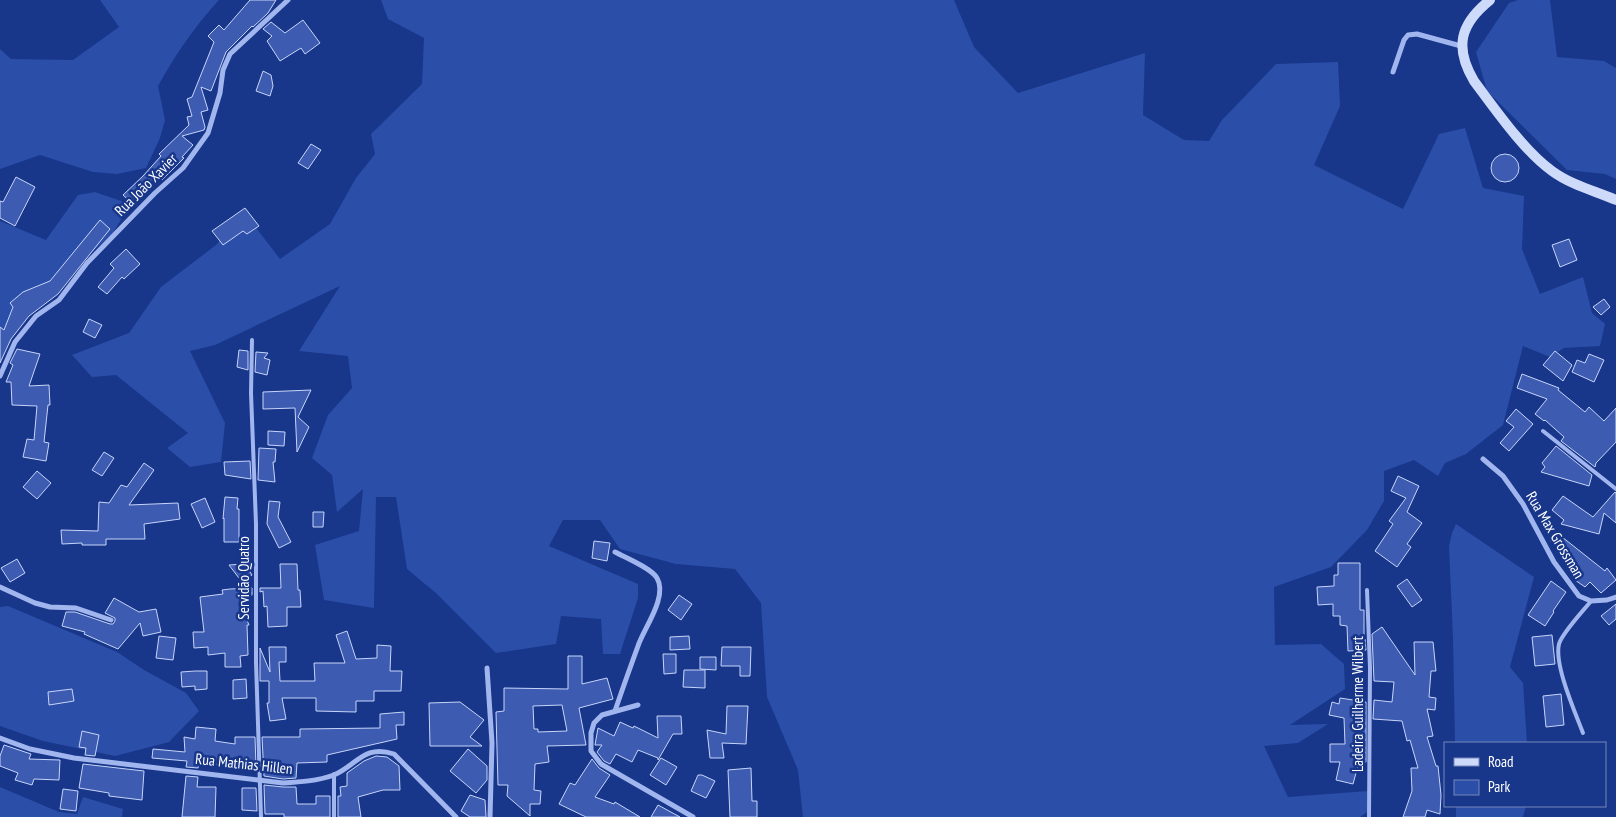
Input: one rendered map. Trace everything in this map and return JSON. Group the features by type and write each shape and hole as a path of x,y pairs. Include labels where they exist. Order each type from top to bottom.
{"street":[{"name":"Rua João Xavier","path":"0,376 15,342 36,316 59,300 87,263 155,193 183,168 208,133 220,93 223,70 230,54 288,0"},
{"path":"1490,0 1477,10 1464,31 1461,46 1466,68 1474,81 1534,156 1552,172 1616,200"},
{"path":"1393,72 1404,40 1408,35 1417,34 1461,46"},
{"name":"Rua Max Grossman","path":"1483,459 1503,476 1523,504 1554,562 1570,586 1578,596 1592,601"},
{"path":"614,552 652,572 660,588 654,615 639,643 615,711"},
{"path":"0,587 35,604 50,607 76,608 111,620"},
{"path":"1592,601 1616,597"},
{"path":"487,668 492,743 490,817"},
{"path":"638,705 602,714 594,722 591,732 591,751 601,764 693,817"},
{"name":"Rua Mathias Hillen","path":"0,738 30,749 74,758 283,783 306,782 334,774 373,751 383,751 394,754 456,817"}],"lane":[{"name":"Servidão Quatro","path":"252,340 251,393 256,524 256,662 260,817"},
{"path":"1543,431 1616,489"},
{"name":"Ladeira Guilherme Wilbert","path":"1367,590 1370,668 1370,817"},
{"path":"1582,733 1564,682 1559,644 1592,601"},
{"path":"334,774 334,817"}],"green space":[{"path":"100,0 219,0 186,41 158,86 165,120 160,138 146,168 117,174 93,172 40,155 0,169 0,49 11,59 73,60 119,27"},
{"path":"381,0 954,0 974,47 1018,93 1145,53 1143,115 1184,140 1209,141 1222,120 1276,64 1338,62 1340,106 1314,165 1403,209 1439,134 1465,128 1483,188 1524,196 1522,249 1540,294 1583,277 1592,313 1605,324 1600,346 1564,348 1550,357 1523,346 1503,425 1466,454 1445,463 1438,476 1414,460 1384,471 1384,501 1367,530 1331,567 1274,587 1275,645 1321,644 1344,664 1345,689 1290,725 1328,724 1298,743 1264,746 1288,797 1368,791 1367,812 1360,817 803,817 798,770 767,697 761,603 735,569 676,564 620,549 600,520 563,520 549,546 638,584 638,598 620,654 603,654 601,619 561,616 556,644 496,653 437,594 407,569 396,497 376,497 374,608 324,600 315,545 359,531 363,489 337,512 332,475 312,458 328,415 352,388 348,356 299,351 340,286 215,345 190,351 225,423 221,462 190,467 167,448 188,433 116,375 92,377 72,355 129,333 161,287 216,245 244,212 280,259 330,224 356,178 375,154 371,134 422,84 424,38 388,19"},
{"path":"1518,0 1550,0 1557,57 1604,61 1616,68 1616,179 1605,174 1567,170 1487,91 1476,52 1509,3"},
{"path":"95,192 130,204 113,233 81,262 43,289 0,347 0,221 46,240 78,195"},
{"path":"1456,524 1534,577 1510,667 1523,683 1527,742 1455,742 1449,546"},
{"path":"8,606 117,652 144,670 186,693 199,711 169,742 115,756 43,741 0,726 0,607"},
{"path":"0,787 59,812 77,814 83,797 123,809 122,817 0,817"},
{"path":"1456,807 1526,807 1523,817 1456,817"}],"building":[{"path":"250,0 276,0 268,13 226,52 211,91 201,87 208,110 201,112 204,130 182,136 193,145 182,157 184,158 162,180 160,178 134,205 123,195 161,156 159,154 189,125 187,117 192,116 187,99 192,97 214,42 208,36 219,25 224,30"},
{"path":"303,20 320,43 305,54 301,48 280,61 267,41 272,36 263,29 271,22 285,33"},
{"path":"263,71 271,75 273,86 270,96 256,91"},
{"path":"311,144 321,150 308,169 298,163"},
{"path":"1505,154 1515,158 1519,168 1515,178 1505,182 1495,178 1491,168 1495,158"},
{"path":"16,177 35,187 15,226 0,218 0,201 3,202"},
{"path":"245,208 259,226 247,234 243,231 223,245 212,231"},
{"path":"100,220 110,229 58,294 29,316 11,339 0,363 0,327 4,330 13,307 10,303 23,292 50,281"},
{"path":"1569,239 1577,260 1560,267 1552,245"},
{"path":"126,249 140,264 124,279 122,277 107,294 98,287 114,268 110,264"},
{"path":"1604,299 1610,307 1601,315 1593,307"},
{"path":"89,319 102,325 95,338 83,332"},
{"path":"17,349 40,354 29,386 49,385 50,405 48,405 44,442 49,443 46,461 23,457 27,439 34,440 37,406 12,405 11,382 6,382 13,365 10,363"},
{"path":"239,350 248,351 248,370 237,367"},
{"path":"1555,351 1572,365 1563,381 1543,365"},
{"path":"256,352 268,353 264,358 270,360 267,375 255,372"},
{"path":"1589,354 1604,360 1594,382 1572,372 1577,360 1585,363"},
{"path":"1522,374 1559,388 1558,390 1585,412 1589,407 1604,421 1616,408 1616,442 1596,463 1595,467 1561,441 1564,437 1545,420 1535,414 1547,399 1517,388"},
{"path":"311,390 298,417 309,427 297,452 295,408 263,409 263,392"},
{"path":"1516,409 1533,424 1509,451 1500,443 1514,427 1506,421"},
{"path":"268,431 285,432 284,446 268,445"},
{"path":"1556,446 1592,475 1589,486 1541,472 1545,467 1542,463"},
{"path":"259,448 276,449 275,462 273,462 275,482 258,480"},
{"path":"104,452 114,458 102,476 92,470"},
{"path":"250,461 251,479 225,475 224,462"},
{"path":"144,463 154,470 129,505 178,503 180,519 144,524 145,539 106,539 106,545 62,544 61,530 98,531 99,502 109,503 121,485 127,487"},
{"path":"37,471 51,483 37,499 23,487"},
{"path":"1398,476 1419,486 1407,512 1422,523 1407,544 1411,547 1397,567 1375,551 1393,524 1389,521 1406,498 1391,491"},
{"path":"1615,492 1616,523 1604,513 1599,534 1561,524 1564,520 1552,510 1563,496 1593,517"},
{"path":"225,497 238,498 239,542 224,542 223,519"},
{"path":"205,498 215,522 202,528 191,504"},
{"path":"269,501 280,502 278,517 291,542 279,548 267,524"},
{"path":"313,512 324,512 323,527 313,527"},
{"path":"1557,533 1605,571 1607,568 1616,580 1601,593 1590,582 1585,587 1575,580 1582,572 1563,557 1564,555 1556,550 1558,547 1550,541"},
{"path":"594,541 610,543 607,561 592,558"},
{"path":"17,559 25,573 10,582 1,568"},
{"path":"1338,563 1360,563 1360,610 1364,610 1366,650 1348,651 1347,626 1340,625 1340,616 1333,616 1333,604 1318,605 1317,587 1334,586 1334,575 1338,575"},
{"path":"245,564 252,575 242,582 229,565"},
{"path":"280,564 297,564 301,607 287,607 287,626 268,627 267,606 264,607 263,591 260,592 260,588 281,588"},
{"path":"1407,579 1422,600 1412,607 1397,586"},
{"path":"1551,581 1566,592 1545,626 1528,615"},
{"path":"252,588 252,595 239,601 249,625 247,625 248,655 240,656 241,667 225,667 225,653 208,655 208,647 194,648 193,632 204,632 200,597 223,594 222,590"},
{"path":"679,595 692,604 681,620 668,610"},
{"path":"114,598 139,612 156,609 161,632 143,636 140,623 118,649 84,634 85,632 62,626 66,612 75,612 113,624 115,618 105,613"},
{"path":"1616,604 1616,619 1609,625 1601,616"},
{"path":"1382,627 1415,675 1414,642 1433,642 1436,671 1431,671 1429,697 1436,698 1435,710 1427,709 1433,736 1427,737 1436,766 1438,766 1441,795 1440,814 1427,810 1425,817 1403,817 1412,791 1411,768 1418,768 1410,740 1407,741 1402,721 1373,719 1374,700 1392,702 1394,682 1374,681 1372,634"},
{"path":"347,631 356,659 377,658 377,645 391,646 390,671 402,671 401,691 374,691 374,701 356,701 356,712 316,711 316,698 282,698 286,719 270,721 267,703 269,703 269,681 260,681 260,648 270,672 269,647 286,647 286,662 279,662 280,681 315,681 314,663 345,663 336,635"},
{"path":"1552,635 1555,664 1535,666 1532,637"},
{"path":"159,636 176,638 173,660 156,658"},
{"path":"689,636 690,649 670,650 670,637"},
{"path":"722,647 751,647 750,676 740,676 740,666 721,666"},
{"path":"663,654 676,654 676,673 664,674"},
{"path":"568,656 582,656 582,684 607,678 613,699 579,708 586,745 547,746 549,762 535,764 534,790 541,791 540,804 530,804 530,816 507,796 508,785 498,785 496,712 504,711 504,688 568,689","holes":["562,705 567,731 538,732 538,729 534,729 533,706"]},
{"path":"700,657 716,657 716,670 700,669"},
{"path":"684,670 705,670 705,688 683,687"},
{"path":"207,671 207,689 195,690 195,686 182,687 181,672"},
{"path":"246,679 247,698 233,699 233,680"},
{"path":"72,689 74,701 49,705 48,692"},
{"path":"1561,694 1564,725 1546,727 1543,696"},
{"path":"1340,698 1366,702 1366,762 1359,762 1353,784 1336,780 1340,762 1330,762 1330,744 1345,744 1344,718 1329,715 1332,702 1339,704"},
{"path":"460,702 484,720 470,737 482,746 430,746 429,703"},
{"path":"727,706 748,706 746,744 722,743 724,758 710,758 707,730 726,734"},
{"path":"404,712 404,725 396,725 397,739 327,755 327,762 297,763 296,778 283,779 264,776 262,737 300,737 300,729 380,728 380,714"},
{"path":"657,716 681,716 682,734 673,734 658,760 658,758 638,750 632,762 616,754 610,764 604,761 597,752 602,745 595,745 598,728 614,736 620,722 633,728 634,726 658,738"},
{"path":"196,727 216,729 215,741 235,744 235,737 255,737 256,766 226,766 199,762 198,768 186,767 187,761 152,758 153,749 185,752 184,737 195,739"},
{"path":"82,731 99,735 95,756 85,755 86,748 79,747"},
{"path":"4,745 31,754 29,759 60,760 59,780 34,779 32,785 15,780 18,773 0,766 0,756"},
{"path":"468,749 487,766 487,780 476,793 450,771"},
{"path":"376,756 387,757 399,766 400,790 383,790 358,797 361,817 338,817 338,796 341,796 340,787 347,786 347,773 364,761"},
{"path":"661,758 677,767 666,785 650,775"},
{"path":"592,759 599,768 610,775 595,797 614,804 615,802 640,817 586,817 559,804 570,783 575,785"},
{"path":"83,764 144,771 142,800 109,796 109,793 79,788"},
{"path":"751,768 752,801 757,801 757,817 730,817 728,770"},
{"path":"698,775 715,781 706,798 691,791"},
{"path":"186,776 198,777 197,787 216,787 215,817 182,817"},
{"path":"264,785 296,787 297,804 316,804 316,796 330,796 330,817 284,817 284,814 265,814"},
{"path":"242,788 256,788 257,811 242,810"},
{"path":"63,789 78,791 76,811 60,809"},
{"path":"470,795 485,800 486,817 470,817 461,811"},
{"path":"658,805 680,817 651,817"}]}
